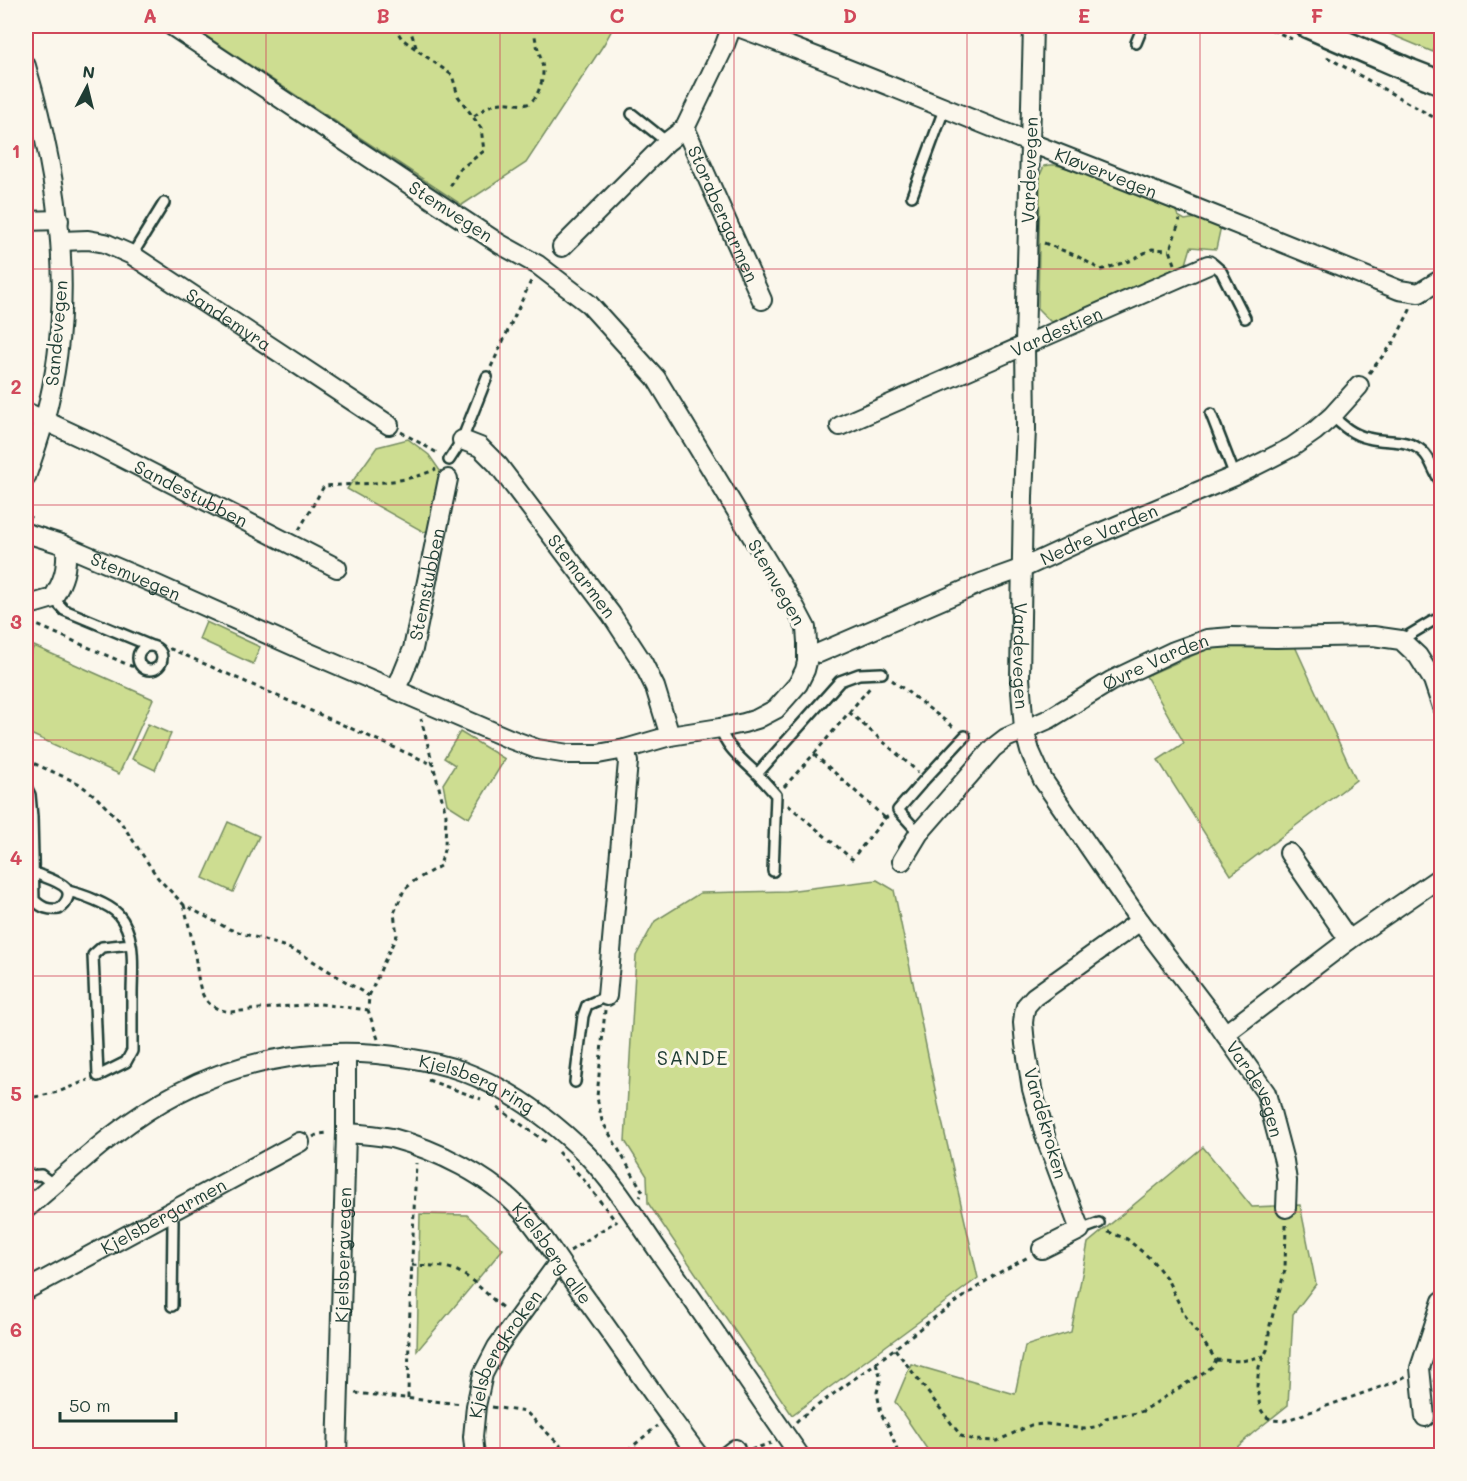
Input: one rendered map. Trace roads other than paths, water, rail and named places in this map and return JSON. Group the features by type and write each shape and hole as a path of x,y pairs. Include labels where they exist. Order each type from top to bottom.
{"street":[{"name":"Stemvegen","path":"26,533 61,544 537,749 568,754 598,754 670,736 757,719 776,709 798,684 805,670 808,655 806,628 796,609 656,378 589,304 538,265 439,204 172,26"},
{"name":"Kløvervegen","path":"734,26 945,107 1399,290 1419,293 1442,279"},
{"path":"562,247 667,142 685,128 734,26"},
{"name":"Vardevegen","path":"1033,26 1020,678 1024,729 1030,751 1043,780 1140,921 1266,1092 1284,1161 1287,1181 1286,1208"},
{"path":"1300,32 1442,83"},
{"name":"Sandevegen","path":"26,66 31,104 47,147 59,220 63,281 57,359 44,421 26,477"},
{"name":"Storabergarmen","path":"685,128 762,300"},
{"path":"26,220 59,220"},
{"name":"Sandemyra","path":"61,241 88,240 105,243 132,255 389,425"},
{"name":"Vardestien","path":"840,426 1208,265"},
{"name":"Nedre Varden","path":"819,653 1235,476 1292,447 1332,416 1359,386"},
{"name":"Sandestubben","path":"26,412 95,444 337,568"},
{"name":"Stemarmen","path":"462,440 480,447 498,465 611,614 643,663 655,687 670,736"},
{"name":"Stemstubben","path":"395,689 412,649 448,478"},
{"path":"26,606 53,598 61,584 66,572 66,548 61,544"},
{"name":"Øvre Varden","path":"902,861 919,832 993,748 1006,738 1049,719 1111,681 1174,651 1207,639 1232,637 1373,636 1401,640"},
{"path":"1401,640 1418,656 1433,680 1442,707"},
{"path":"607,996 628,762 625,749"},
{"path":"1289,853 1349,940"},
{"path":"1225,1034 1349,940 1442,876"},
{"name":"Vardekroken","path":"1080,1230 1046,1139 1032,1089 1025,1044 1024,1014 1026,1006 1034,998 1140,921"},
{"name":"Kjelsberg ring","path":"26,1209 117,1131 177,1093 204,1080 264,1062 321,1053 393,1056 434,1062 462,1071 507,1091 534,1109 587,1155 610,1182 800,1455"},
{"name":"Kjelsbergvegen","path":"336,1455 346,1133 346,1054"},
{"name":"Kjelsberg alle","path":"346,1133 392,1138 444,1156 478,1175 521,1210 699,1455"},
{"name":"Kjelsbergarmen","path":"26,1290 300,1142"},
{"path":"1042,1249 1080,1230"},
{"name":"Kjelsbergkroken","path":"475,1455 473,1437 476,1406 483,1374 498,1347 559,1262"},
{"path":"1425,1417 1420,1368 1442,1302"}],"lane":[{"path":"1136,43 1143,26"},
{"path":"912,196 945,107"},
{"path":"632,114 667,142"},
{"path":"132,255 164,203"},
{"name":"Vardestien","path":"1208,265 1213,264 1221,271 1245,318"},
{"path":"449,460 462,440 487,377"},
{"path":"1211,414 1235,476"},
{"path":"1332,416 1348,430 1359,435 1379,440 1405,442 1418,448 1428,457 1442,483"},
{"path":"53,598 64,610 157,648 161,653 162,661 157,668 148,670 141,667 137,659 142,648 151,646"},
{"path":"1401,640 1442,617"},
{"path":"757,774 840,681 859,674 882,673"},
{"path":"720,728 727,745 776,795 772,871"},
{"path":"919,832 898,810 924,778 965,736"},
{"path":"26,787 30,795 32,817 34,900 39,906 49,909 59,909 65,904 68,891 63,884 34,873"},
{"path":"68,891 81,894 117,912 126,926 131,944 132,1052 126,1062 98,1076 93,956 102,947 131,944"},
{"path":"575,1082 583,1016 587,1005 607,996"},
{"path":"26,1176 41,1175 54,1185"},
{"path":"171,1212 174,1221 172,1306"},
{"path":"1080,1230 1099,1223"}],"district":[{"name":"SANDE","path":"693,1057"}]}
